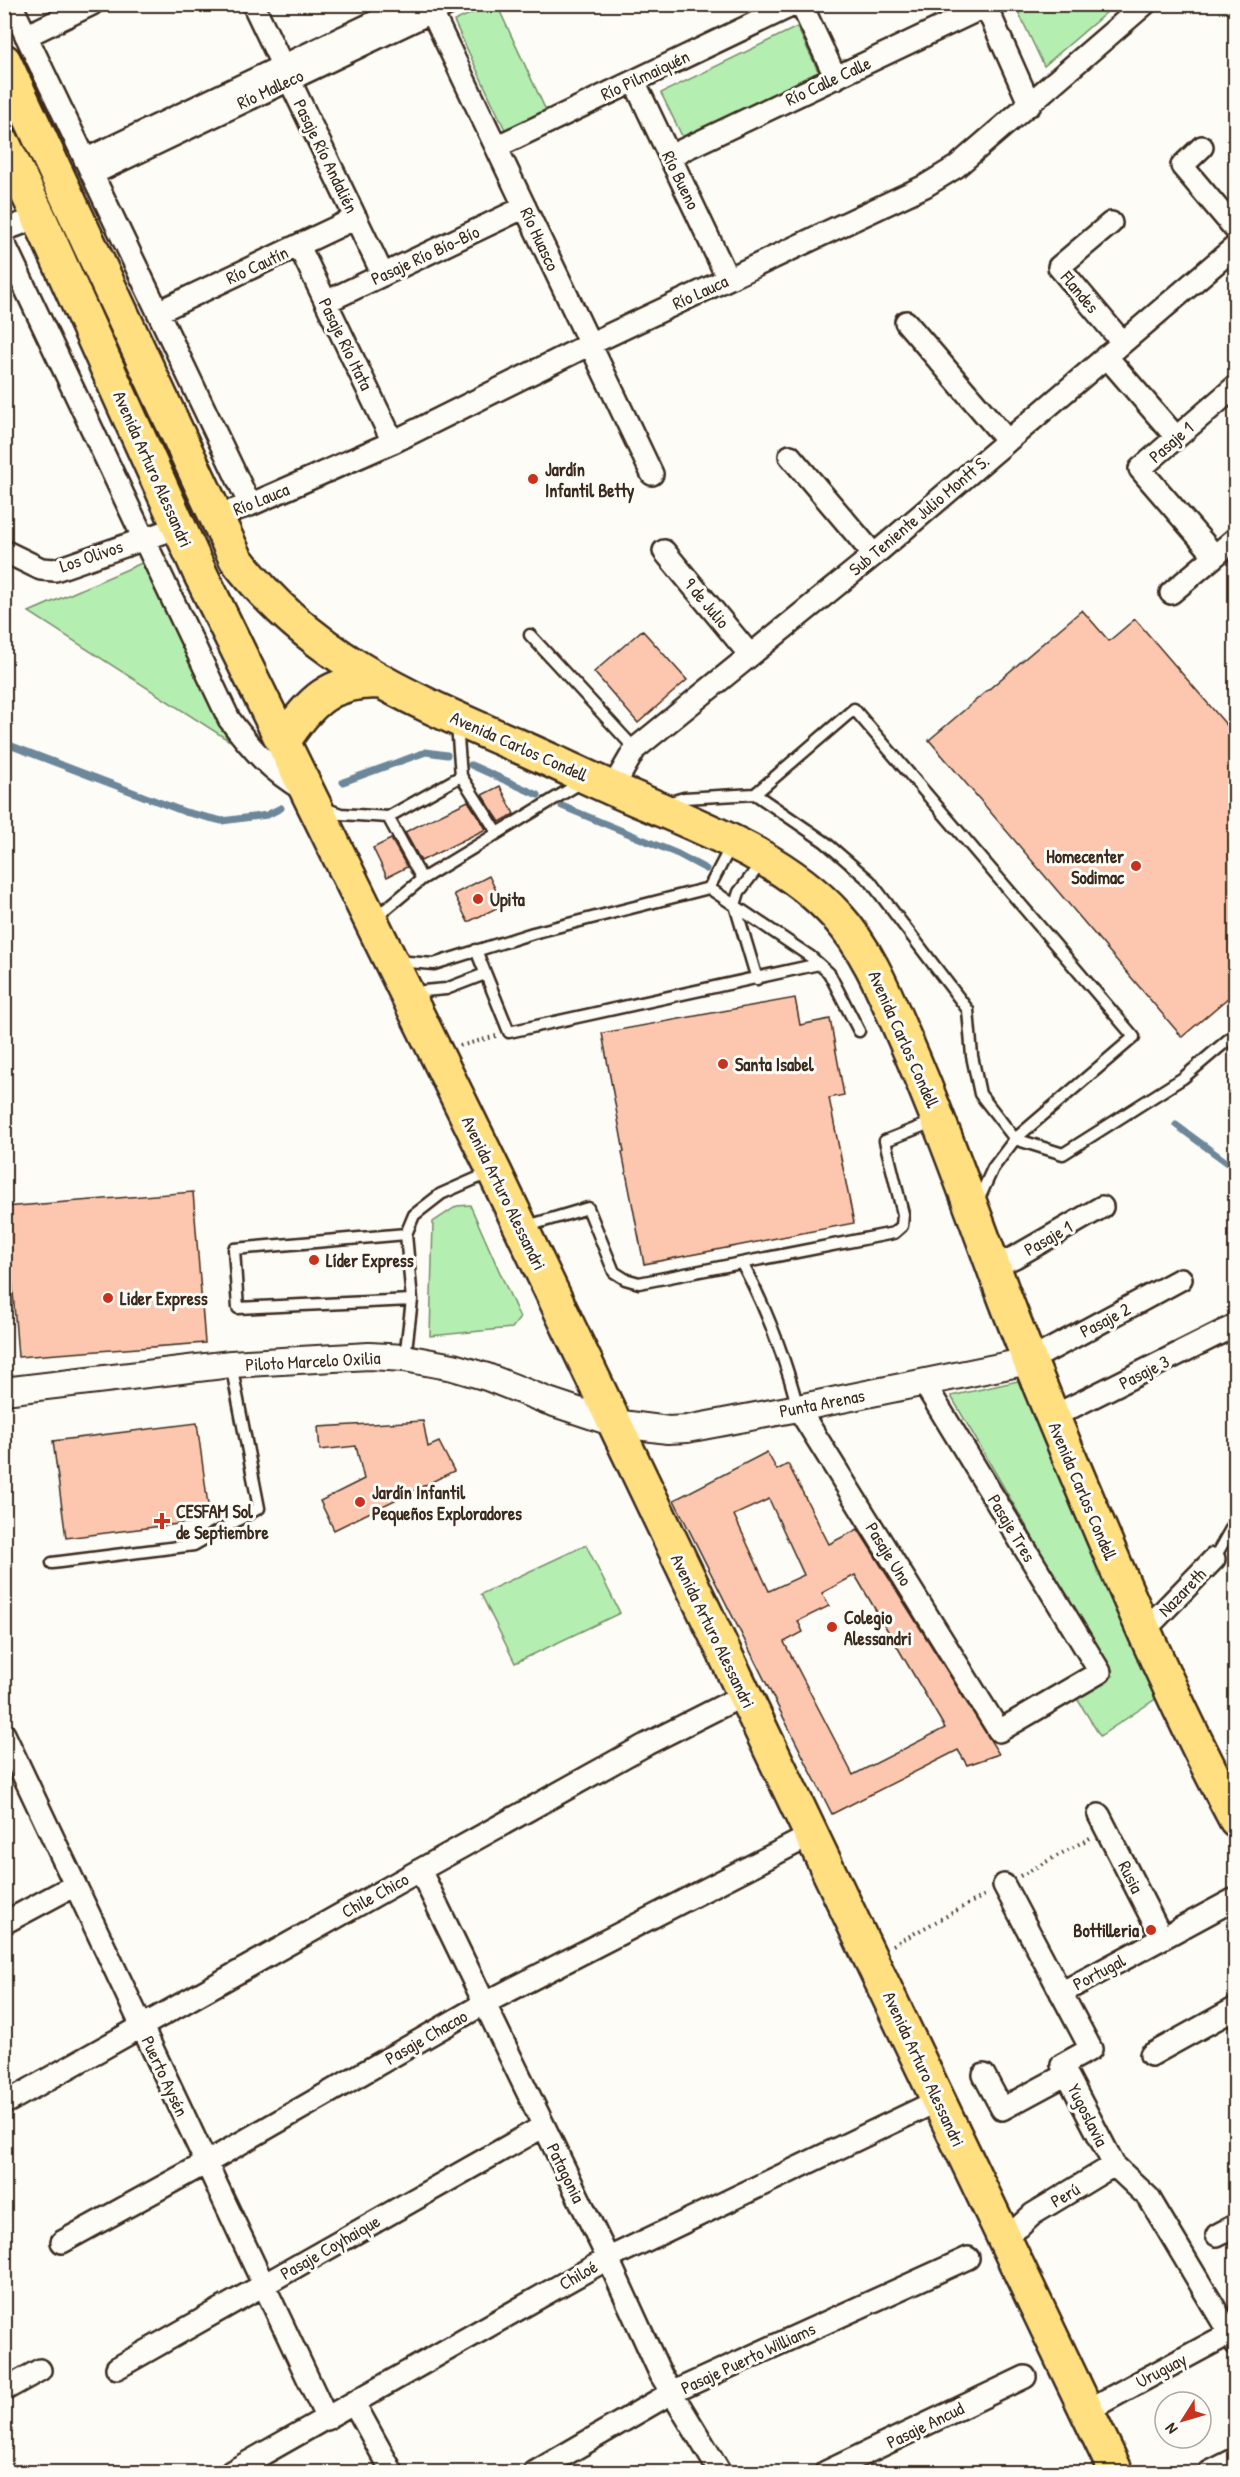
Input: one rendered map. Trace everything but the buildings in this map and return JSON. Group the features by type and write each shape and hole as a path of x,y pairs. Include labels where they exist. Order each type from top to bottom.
{"main road":[{"name":"Avenida Arturo Alessandri","path":"4,61 236,559"},
{"name":"Avenida Arturo Alessandri","path":"4,145 39,217 179,527 309,798 494,1171 1116,2472"},
{"path":"179,527 210,542 236,559"},
{"name":"Avenida Carlos Condell","path":"236,559 254,583 298,626 346,661 381,682 457,719 701,826 764,859 804,886 837,916 857,942 877,975 939,1119 1029,1361 1143,1632 1236,1820"},
{"path":"283,742 299,717 322,696 352,683 381,682"}],"street":[{"path":"11,4 250,505"},
{"path":"26,36 92,4"},
{"name":"Pasaje Río Andalién","path":"253,4 382,275"},
{"name":"Río Pilmaiquén","path":"496,147 795,4"},
{"path":"801,4 836,78"},
{"name":"Río Lauca","path":"216,516 250,505 393,442 590,344 942,177 1030,105 1145,4"},
{"path":"986,5 1030,105"},
{"name":"Río Calle Calle","path":"670,156 986,5"},
{"name":"Río Malleco","path":"89,167 430,6"},
{"name":"Río Huasco","path":"430,6 652,474"},
{"name":"Río Bueno","path":"634,81 728,279"},
{"path":"1202,147 1182,166 1236,230"},
{"name":"Pasaje Río Bío-Bío","path":"326,302 525,207"},
{"path":"4,230 39,217"},
{"name":"Río Cautín","path":"159,312 356,218"},
{"name":"Flandes","path":"1111,223 1059,267 1176,437"},
{"name":"Avenida Arturo Alessandri","path":"4,243 145,537 229,719 258,756 279,776 309,798"},
{"name":"Pasaje Río Itata","path":"299,246 393,442"},
{"name":"Sub Teniente Julio Montt S.","path":"601,783 635,749 874,555 1236,246"},
{"path":"906,322 1007,440"},
{"name":"Pasaje 1","path":"1215,556 1140,469 1236,386"},
{"path":"790,456 874,555"},
{"name":"Los Olivos","path":"4,551 41,569 56,570 179,527"},
{"path":"1171,593 1236,538"},
{"name":"9 de Julio","path":"664,550 750,655"},
{"name":"Pasaje 1","path":"993,1267 1015,1257 1102,1207"},
{"name":"Pasaje 2","path":"1029,1361 1181,1279"},
{"name":"Pasaje 3","path":"1052,1417 1236,1325"},
{"name":"Piloto Marcelo Oxilia","path":"4,1391 231,1364 331,1357 405,1358 453,1367 487,1377 614,1423"},
{"name":"Punta Arenas","path":"614,1423 649,1429 687,1429 1029,1361"},
{"name":"Pasaje Tres","path":"924,1383 1100,1672 999,1731"},
{"name":"Pasaje Uno","path":"798,1408 999,1731"},
{"name":"Nazareth","path":"1143,1632 1214,1559"},
{"name":"Chile Chico","path":"9,2101 420,1869 647,1744 744,1695"},
{"name":"Puerto Aysén","path":"4,1734 12,1768 75,1885 327,2418"},
{"name":"Rusia","path":"1099,1815 1162,1938"},
{"name":"Pasaje Chacao","path":"62,2242 206,2163 485,2003 796,1843"},
{"name":"Patagonia","path":"420,1869 671,2393 720,2472"},
{"path":"4,1923 75,1885"},
{"name":"Yugoslavia","path":"1004,1885 1091,2049 1062,2065 1114,2165 1149,2198 1234,2335"},
{"name":"Portugal","path":"1061,1993 1233,1900"},
{"path":"1151,2055 1236,2008"},
{"path":"984,2075 1002,2109 1067,2074"},
{"name":"Chiloé","path":"231,2472 608,2259 937,2101"},
{"name":"Pasaje Coyhaique","path":"117,2368 544,2126"},
{"name":"Perú","path":"1019,2227 1033,2214 1114,2165"},
{"name":"Pasaje Puerto Williams","path":"535,2472 671,2393 968,2258"},
{"name":"Uruguay","path":"1086,2410 1234,2335"},
{"path":"4,2390 40,2370"},
{"name":"Pasaje Ancud","path":"826,2472 1025,2377"},
{"path":"354,2403 392,2472"},
{"path":"1210,2472 1236,2459"}],"lane":[{"path":"530,635 635,749"},
{"path":"652,806 684,798 755,794 855,709 1134,1037 1015,1139 993,1168 973,1212"},
{"path":"457,719 461,776 497,832"},
{"path":"309,798 341,814 388,817 461,776"},
{"path":"369,918 386,909 422,879 497,832 601,783"},
{"path":"755,794 825,842 870,882 968,1010 972,1056 980,1094 1015,1139 1063,1154 1183,1078 1236,1033"},
{"path":"388,817 422,879"},
{"path":"709,888 733,843"},
{"path":"756,979 735,904 738,892 764,859"},
{"path":"390,960 435,963 587,918 709,888 735,904 829,973 859,1031"},
{"path":"476,950 509,1032 819,964"},
{"path":"410,998 424,991 446,989 485,975"},
{"path":"521,1228 588,1208 615,1272 625,1279 639,1283 894,1233 902,1226 903,1214 885,1141 939,1119"},
{"path":"405,1358 412,1300 406,1234 414,1215 441,1194 494,1171"},
{"path":"406,1234 234,1249 238,1308 412,1300"},
{"path":"742,1263 753,1284 788,1372 798,1408"},
{"path":"51,1563 194,1545 259,1508 231,1364"},
{"name":"Nazareth","path":"1214,1559 1236,1520"}],"path":[{"path":"473,1042 509,1032"}],"green space":[{"path":"490,5 497,5 549,117 508,136 454,21"},
{"path":"1015,5 1115,5 1044,66"},
{"path":"797,27 820,75 684,140 661,93"},
{"path":"144,562 228,740 29,612"},
{"path":"470,1205 520,1318 512,1328 430,1336 433,1222 457,1206"},
{"path":"1027,1379 1157,1698 1100,1736 1076,1697 1113,1676 951,1396"},
{"path":"586,1545 620,1613 515,1663 481,1594"}],"waterway":[{"path":"4,743 185,812 222,821 267,815 281,808"},
{"path":"343,782 426,752 447,755"},
{"path":"471,765 538,795"},
{"path":"562,806 678,854 706,869"},
{"path":"1176,1125 1236,1169"}],"place":[{"name":"Jardín Infantil Betty","path":"533,479"},
{"name":"Homecenter Sodimac","path":"1136,866"},
{"name":"Upita","path":"478,899"},
{"name":"Santa Isabel","path":"723,1064"},
{"name":"Líder Express","path":"314,1260"},
{"name":"Lider Express","path":"108,1298"},
{"name":"Jardín Infantil Pequeños Exploradores","path":"360,1502"},
{"name":"CESFAM Sol de Septiembre","path":"162,1521"},
{"name":"Colegio Alessandri","path":"832,1627"},
{"name":"Bottilleria","path":"1151,1930"}]}
